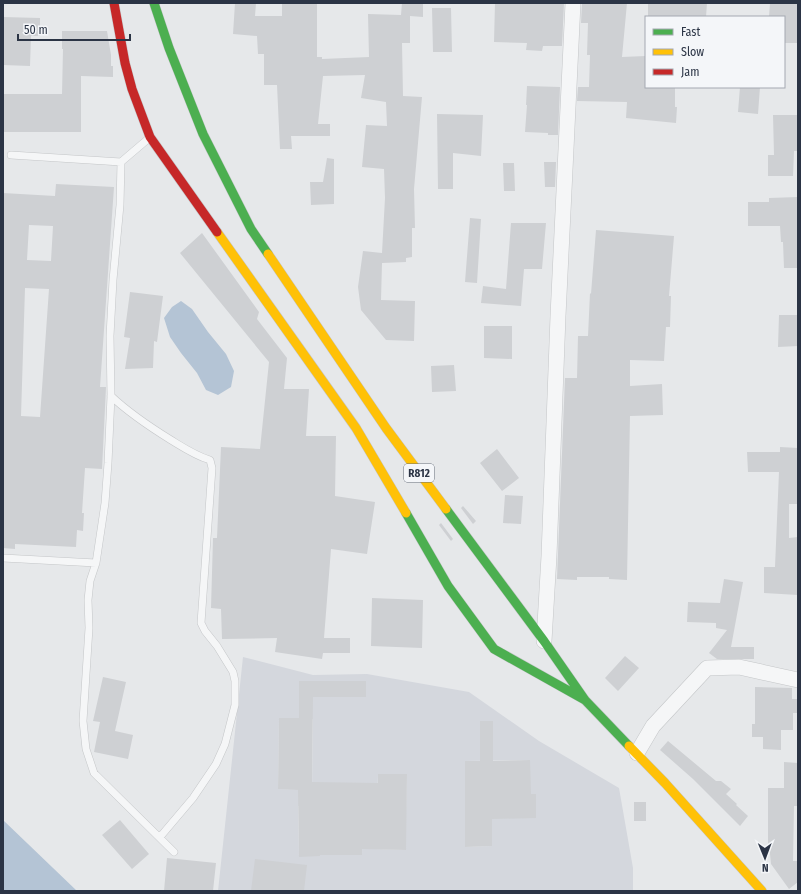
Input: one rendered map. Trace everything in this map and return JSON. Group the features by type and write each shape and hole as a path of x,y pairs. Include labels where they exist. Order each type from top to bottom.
{"main road":[{"path":"114,3 125,63 132,89 150,137 356,428 448,586 494,649 584,700"},
{"name":"R812","path":"154,3 168,48 203,134 251,229 386,428 544,641 584,700 637,753 762,891"}],"street":[{"path":"544,641 573,3"},
{"path":"637,753 653,726 707,668 739,667 798,680"}],"lane":[{"path":"11,155 121,162 150,137"},
{"path":"121,162 120,205 113,280 110,336 111,396 105,503 96,563 90,581 88,600 89,628 83,720 86,749 94,773 174,852"},
{"path":"111,396 125,409 160,433 202,458 210,460 212,468 201,623 233,672 235,681 235,705 225,744 216,764 193,798 160,838"},
{"path":"3,558 96,563"}],"shaded area":[{"path":"243,657 313,675 367,674 469,692 539,741 619,788 633,868 633,891 218,891","holes":["299,681 366,681 299,697","279,718 313,719 312,790 278,789","530,760 530,789 465,790 465,761","378,774 407,775 405,850 376,849","363,783 362,855 328,855","496,794 536,794 536,818 497,818","491,795 492,846 465,847 465,796","298,806 320,806 320,856 299,856"]}],"water":[{"path":"181,301 192,309 226,354 234,371 231,387 218,395 206,390 197,373 170,337 164,318 172,307"},
{"path":"3,820 77,891 3,891"}],"building":[{"path":"235,3 256,3 255,16 282,16 282,3 317,3 317,57 322,57 322,59 369,57 368,14 401,15 402,3 423,3 423,17 410,16 410,43 402,43 403,96 422,97 414,189 415,228 412,228 412,257 406,258 406,262 382,263 381,300 415,301 414,341 386,340 361,310 358,287 363,251 382,253 385,198 384,169 362,167 366,125 387,126 386,102 361,98 365,75 323,76 318,124 330,124 330,136 291,136 292,149 280,149 277,85 264,85 264,54 258,54 257,36 233,34"},
{"path":"495,3 564,3 562,46 543,46 542,51 526,50 527,43 494,42"},
{"path":"582,3 627,3 622,57 645,56 645,88 675,88 675,107 677,107 676,123 626,118 627,102 577,101 578,87 589,87 590,55 587,55 588,23 581,23"},
{"path":"648,3 707,3 706,16 648,16"},
{"path":"770,3 798,3 798,43 785,43 785,16 769,16"},
{"path":"432,8 451,8 452,52 433,52"},
{"path":"3,17 40,18 40,36 31,36 30,66 3,65"},
{"path":"62,31 107,31 111,55 111,66 113,66 113,77 81,76 81,132 3,132 3,94 62,94"},
{"path":"527,86 560,87 558,135 525,132"},
{"path":"740,88 760,88 758,114 738,112"},
{"path":"437,114 483,115 481,156 453,153 453,189 438,189"},
{"path":"773,115 798,115 798,151 794,151 793,176 768,176 768,155 774,155"},
{"path":"327,158 334,159 334,204 311,205 310,182 323,182"},
{"path":"544,162 556,162 555,187 545,187"},
{"path":"503,163 514,163 515,191 504,191"},
{"path":"56,184 114,187 100,387 106,387 102,469 85,468 82,513 84,513 83,531 77,530 76,547 15,544 15,549 3,548 3,193 55,196","holes":["29,225 53,226 51,261 27,260","25,288 49,289 40,417 21,416"]},
{"path":"798,197 798,268 784,268 783,242 781,242 780,226 748,226 748,202 769,202 769,198"},
{"path":"470,218 481,219 477,283 465,282"},
{"path":"511,223 546,223 542,269 524,269 521,306 481,303 483,286 506,289"},
{"path":"596,230 674,236 669,296 671,296 670,327 666,327 664,361 630,360 630,386 662,384 663,415 630,416 627,580 609,579 609,577 577,577 577,580 557,579 565,378 577,378 578,336 588,336 590,293 591,294"},
{"path":"202,233 259,312 257,319 287,358 284,389 309,389 306,436 336,436 335,496 375,502 367,554 331,549 324,638 350,638 350,653 323,653 322,659 275,652 277,638 222,639 221,609 211,608 213,538 217,538 221,447 260,449 269,362 180,253"},
{"path":"130,292 163,296 157,342 154,341 153,368 125,369 130,338 124,337"},
{"path":"779,315 798,315 798,346 778,347"},
{"path":"484,326 512,326 512,359 484,358"},
{"path":"454,365 456,391 432,392 431,366"},
{"path":"780,447 798,448 798,504 789,504 789,538 798,537 798,595 764,593 764,567 775,567 779,472 748,472 747,452 780,452"},
{"path":"497,449 519,478 502,491 480,463"},
{"path":"505,495 523,496 521,524 503,523"},
{"path":"463,506 476,521 473,524 461,508"},
{"path":"441,523 453,539 451,541 439,525"},
{"path":"724,579 743,582 731,647 754,647 754,659 717,659 709,653 727,630 716,628 716,623 687,622 688,602 720,603"},
{"path":"372,598 423,600 422,648 371,646"},
{"path":"625,656 639,668 618,691 605,678"},
{"path":"103,677 126,682 115,731 133,735 128,759 94,752 100,722 93,721"},
{"path":"299,681 366,681 366,697 313,697 312,782 378,783 378,774 407,774 406,850 362,849 362,855 320,855 299,857 298,790 278,789 279,718 299,718"},
{"path":"755,687 792,688 792,699 798,699 798,713 793,713 793,730 781,730 781,750 763,749 763,737 752,737 752,724 755,724"},
{"path":"480,721 493,721 493,761 530,760 531,794 536,794 536,818 492,819 492,846 465,847 465,761 480,761"},
{"path":"668,741 716,781 721,781 731,789 726,794 748,816 740,826 693,779 660,750"},
{"path":"784,762 798,763 798,806 794,806 793,861 798,861 798,882 789,889 771,864 768,844 768,788 784,788"},
{"path":"634,802 646,802 646,821 634,821"},
{"path":"120,820 149,854 132,869 102,835"},
{"path":"167,858 216,863 213,891 164,891"},
{"path":"255,859 307,865 304,891 251,891"}],"traffic: fast":[{"path":"154,3 169,48 203,134 251,229 268,254"},
{"path":"446,509 544,641 585,700 629,746"},
{"path":"406,513 448,586 494,649 585,700"}],"traffic: slow":[{"path":"217,232 356,428 406,513"},
{"path":"268,254 386,428 446,509"},
{"path":"629,746 665,783 762,891"}],"traffic: jam":[{"path":"114,3 125,63 132,89 150,137 217,232"}]}
